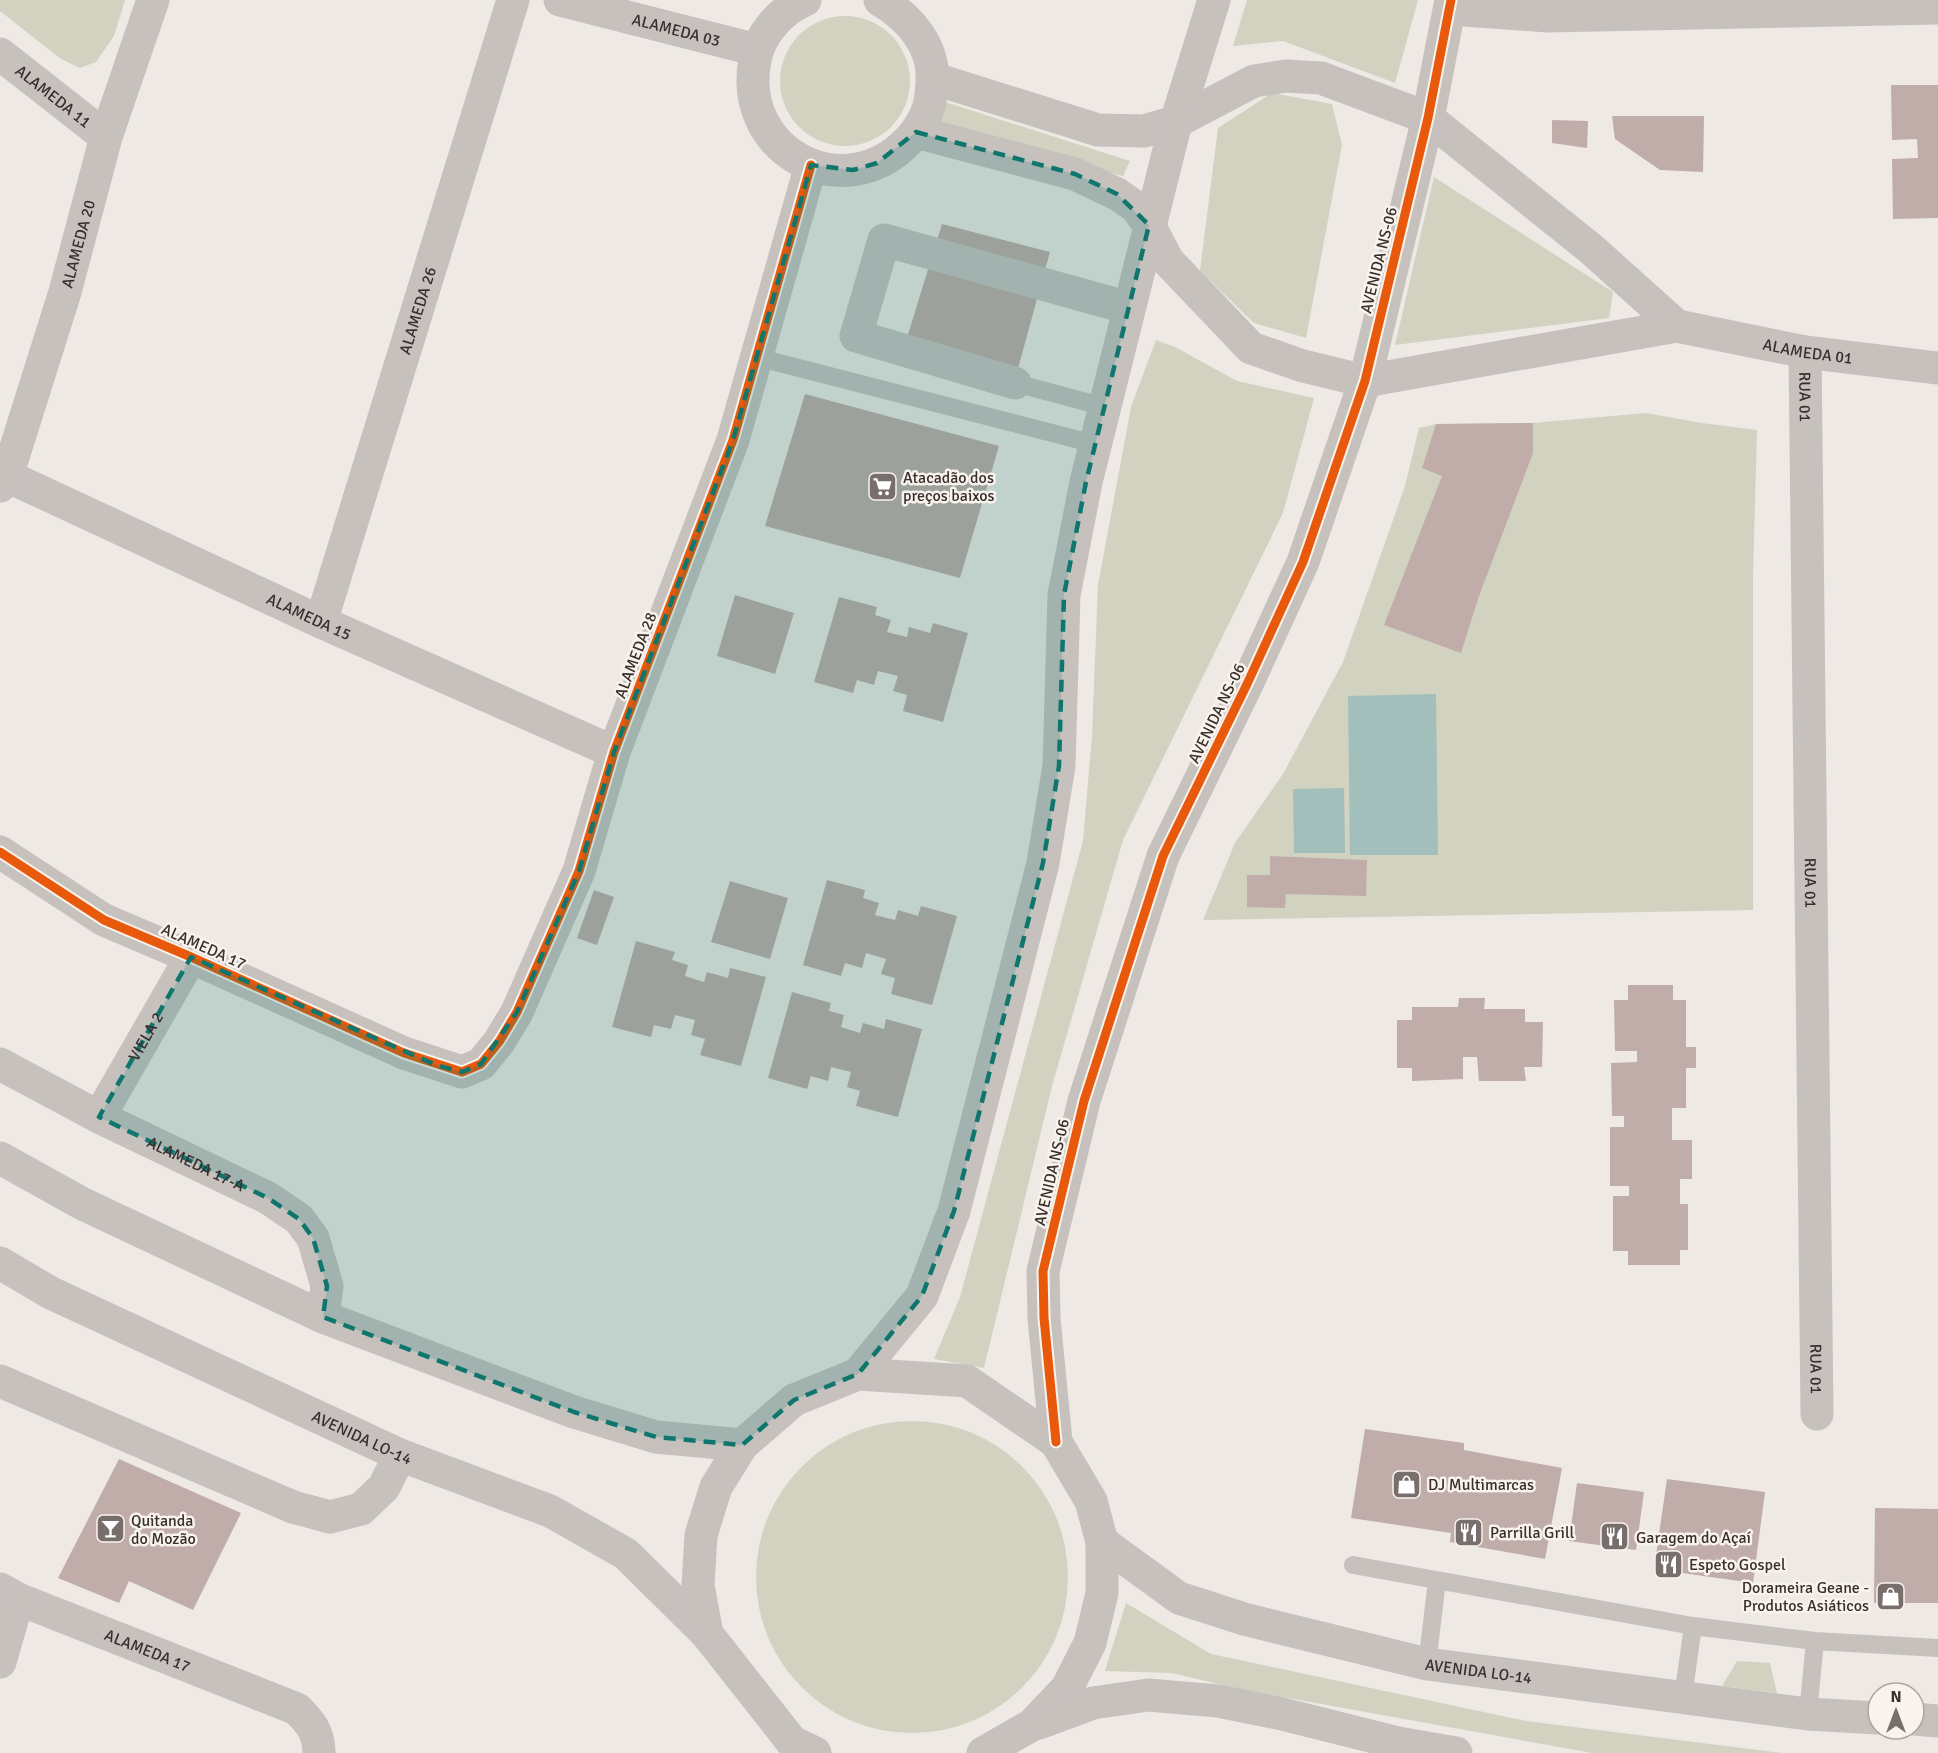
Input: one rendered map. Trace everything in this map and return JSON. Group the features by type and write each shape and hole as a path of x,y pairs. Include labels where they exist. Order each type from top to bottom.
{"street":[{"name":"ALAMEDA 20","path":"4,481 65,292 106,137 153,0"},
{"name":"ALAMEDA 26","path":"321,622 513,0"},
{"name":"ALAMEDA 03","path":"560,0 757,50"},
{"path":"805,0 792,6 771,25 757,50 752,75 754,102 764,126 780,147 802,162 828,170 853,170 877,164 899,150 916,132 929,106 932,78 928,52 916,29 898,10 880,0"},
{"path":"858,1374 922,1296 954,1211 1043,863 1059,766 1064,595 1095,444 1176,122 1214,0"},
{"path":"1450,5 1548,16 1938,8"},
{"name":"AVENIDA NS-06","path":"1056,1442 1044,1318 1043,1271 1084,1101 1163,856 1248,682 1303,562 1365,381 1428,118 1450,5"},
{"name":"ALAMEDA 11","path":"0,54 106,137"},
{"path":"932,78 1098,130 1144,131 1176,122 1254,81 1286,76 1321,78 1428,118 1590,248 1677,326"},
{"path":"916,132 1075,174 1117,194 1136,207 1149,225 1168,261 1251,348 1303,366 1365,381 1677,326"},
{"name":"ALAMEDA 28","path":"404,1053 462,1072 482,1064 499,1042 517,1012 579,871 614,752 733,440 811,165"},
{"path":"1015,383 856,336 884,240 1129,308"},
{"name":"ALAMEDA 01","path":"1677,326 1805,352 1938,368"},
{"name":"RUA 01","path":"1805,352 1817,1414"},
{"name":"ALAMEDA 15","path":"4,481 614,752"},
{"name":"ALAMEDA 17","path":"0,852 104,920 404,1053"},
{"name":"VIELA 2","path":"99,1117 191,957"},
{"name":"ALAMEDA 17-A","path":"0,1064 99,1117 267,1198 298,1219 313,1238 327,1286 323,1317"},
{"path":"0,1158 83,1204 323,1317 604,1422 656,1437 742,1445"},
{"name":"AVENIDA LO-14","path":"0,1263 51,1293 400,1455 550,1511 626,1554 707,1634 799,1749"},
{"path":"707,1634 698,1585 701,1535 716,1487 742,1445 794,1400 858,1374 967,1381 1056,1442 1091,1501 1102,1542 1102,1593 1090,1643 1067,1688 1032,1725"},
{"path":"0,1381 293,1507 330,1517 361,1509 384,1487 400,1455"},
{"name":"AVENIDA LO-14","path":"1102,1542 1179,1598 1244,1619 1427,1664 1808,1714 1866,1717"},
{"path":"0,1662 9,1594"},
{"name":"ALAMEDA 17","path":"9,1594 297,1709 312,1724 319,1740 319,1753"},
{"path":"983,1753 1032,1725 1093,1703 1148,1695 1218,1701 1278,1713 1398,1748 1456,1753"}],"lane":[{"path":"756,357 1095,444"},
{"path":"1015,383 1105,407"},
{"path":"1353,1565 1693,1626 1815,1641 1938,1648"},
{"path":"1427,1664 1437,1581"},
{"path":"1683,1697 1693,1626"},
{"path":"1808,1714 1815,1641"}],"highlighted area":[{"path":"916,132 1075,174 1117,194 1149,225 1086,482 1064,595 1059,766 1043,863 954,1211 922,1296 858,1374 794,1400 742,1445 656,1437 574,1412 323,1317 327,1286 313,1238 299,1219 268,1198 99,1117 191,957 436,1065 462,1072 481,1064 517,1012 579,871 614,752 733,440 811,165 853,170 877,163"}],"green space":[{"path":"0,0 125,0 114,36 96,62 80,68 61,59 0,11"},
{"path":"1247,0 1418,0 1395,83 1283,41 1233,46"},
{"path":"845,16 870,21 891,35 905,56 910,81 905,106 891,127 870,141 845,146 820,141 799,127 785,106 780,81 785,56 799,35 820,21"},
{"path":"1272,93 1332,104 1342,145 1306,338 1254,323 1200,271 1218,128"},
{"path":"942,101 1130,161 1123,176 935,125"},
{"path":"1434,177 1613,292 1609,318 1395,345"},
{"path":"1156,340 1175,347 1237,381 1314,398 1283,513 1123,840 1052,1086 984,1368 934,1359 960,1297 1083,841 1092,736 1098,585 1131,407"},
{"path":"1646,413 1757,430 1753,576 1753,910 1203,920 1235,843 1283,774 1343,662 1405,486 1419,428 1436,424 1533,423"},
{"path":"912,1421 942,1424 972,1433 999,1447 1022,1467 1042,1490 1056,1517 1065,1547 1068,1577 1065,1607 1056,1637 1042,1664 1022,1687 999,1707 972,1721 942,1730 912,1733 882,1730 852,1721 825,1707 802,1687 782,1664 768,1637 759,1607 756,1577 759,1547 768,1517 782,1490 802,1467 825,1447 852,1433 882,1424"},
{"path":"1126,1603 1211,1654 1526,1721 1783,1753 1592,1753 1244,1690 1172,1673 1105,1671"},
{"path":"1737,1661 1770,1663 1777,1693 1722,1686"}],"water":[{"path":"1436,694 1438,855 1350,855 1348,696"},
{"path":"1344,788 1345,853 1294,853 1293,789"}],"building":[{"path":"1891,85 1938,85 1938,218 1893,219 1892,159 1918,158 1917,139 1892,140"},
{"path":"1612,116 1704,116 1703,172 1660,170 1615,139"},
{"path":"1552,120 1588,121 1587,148 1552,143"},
{"path":"942,224 1050,252 1017,372 906,341"},
{"name":"Atacadão dos preços baixos","path":"805,394 999,446 960,578 765,526"},
{"path":"1533,423 1533,453 1479,596 1461,653 1384,625 1442,476 1422,468 1436,424"},
{"path":"735,595 794,613 775,674 717,656"},
{"path":"839,597 877,607 875,615 891,620 887,632 907,637 909,627 930,633 933,623 968,633 943,722 903,711 907,695 893,691 898,676 878,671 874,685 857,680 853,693 814,682"},
{"path":"1270,856 1367,860 1366,896 1286,894 1285,908 1247,907 1247,875 1270,875"},
{"path":"827,880 865,890 863,898 879,903 875,915 895,920 898,910 918,916 921,906 957,916 932,1005 891,994 895,978 881,974 886,959 866,953 862,968 845,963 841,976 803,965"},
{"path":"730,881 788,898 770,959 711,942"},
{"path":"594,890 614,897 597,945 577,938"},
{"path":"636,941 675,952 672,960 688,965 685,976 704,982 707,972 728,978 730,968 766,977 741,1066 700,1055 705,1039 691,1035 695,1020 675,1015 671,1029 654,1025 651,1037 612,1027"},
{"path":"1628,985 1673,985 1673,1000 1686,1000 1686,1047 1696,1047 1696,1068 1686,1068 1686,1108 1672,1108 1672,1140 1692,1140 1692,1179 1680,1179 1680,1204 1688,1204 1688,1250 1680,1250 1680,1265 1628,1265 1628,1251 1613,1251 1613,1196 1629,1196 1629,1186 1610,1186 1610,1127 1624,1127 1624,1116 1612,1116 1611,1063 1637,1062 1637,1051 1615,1051 1614,1000 1628,1000"},
{"path":"792,992 831,1003 829,1011 844,1015 841,1027 860,1033 863,1023 884,1029 886,1019 922,1029 898,1117 856,1106 860,1091 847,1087 851,1072 831,1067 828,1081 811,1076 807,1089 768,1078"},
{"path":"1459,998 1485,998 1484,1009 1525,1009 1525,1022 1543,1022 1542,1067 1524,1067 1526,1081 1479,1081 1477,1057 1463,1057 1463,1079 1412,1081 1412,1068 1397,1068 1397,1020 1412,1020 1412,1007 1458,1007"},
{"path":"1365,1429 1464,1443 1464,1450 1562,1468 1545,1559 1450,1542 1451,1533 1351,1518"},
{"path":"119,1459 241,1513 193,1610 129,1581 119,1603 58,1578"},
{"path":"1667,1479 1765,1492 1753,1583 1654,1569"},
{"path":"1577,1483 1644,1492 1636,1550 1569,1541"},
{"path":"1875,1508 1938,1509 1938,1603 1874,1603"}],"cycle path":[{"path":"1056,1442 1044,1318 1043,1271 1084,1101 1163,856 1248,682 1303,562 1365,381 1428,118 1451,0"},
{"path":"0,852 104,920 404,1053 462,1072 481,1064 499,1042 517,1012 579,871 614,752 733,440 811,165"}],"place":[{"name":"Atacadão dos preços baixos","path":"882,486"},
{"name":"DJ Multimarcas","path":"1407,1484"},
{"name":"Quitanda do Mozão","path":"110,1529"},
{"name":"Parrilla Grill","path":"1469,1532"},
{"name":"Garagem do Açaí","path":"1615,1537"},
{"name":"Espeto Gospel","path":"1668,1564"},
{"name":"Dorameira Geane - Produtos Asiáticos","path":"1890,1596"}]}
